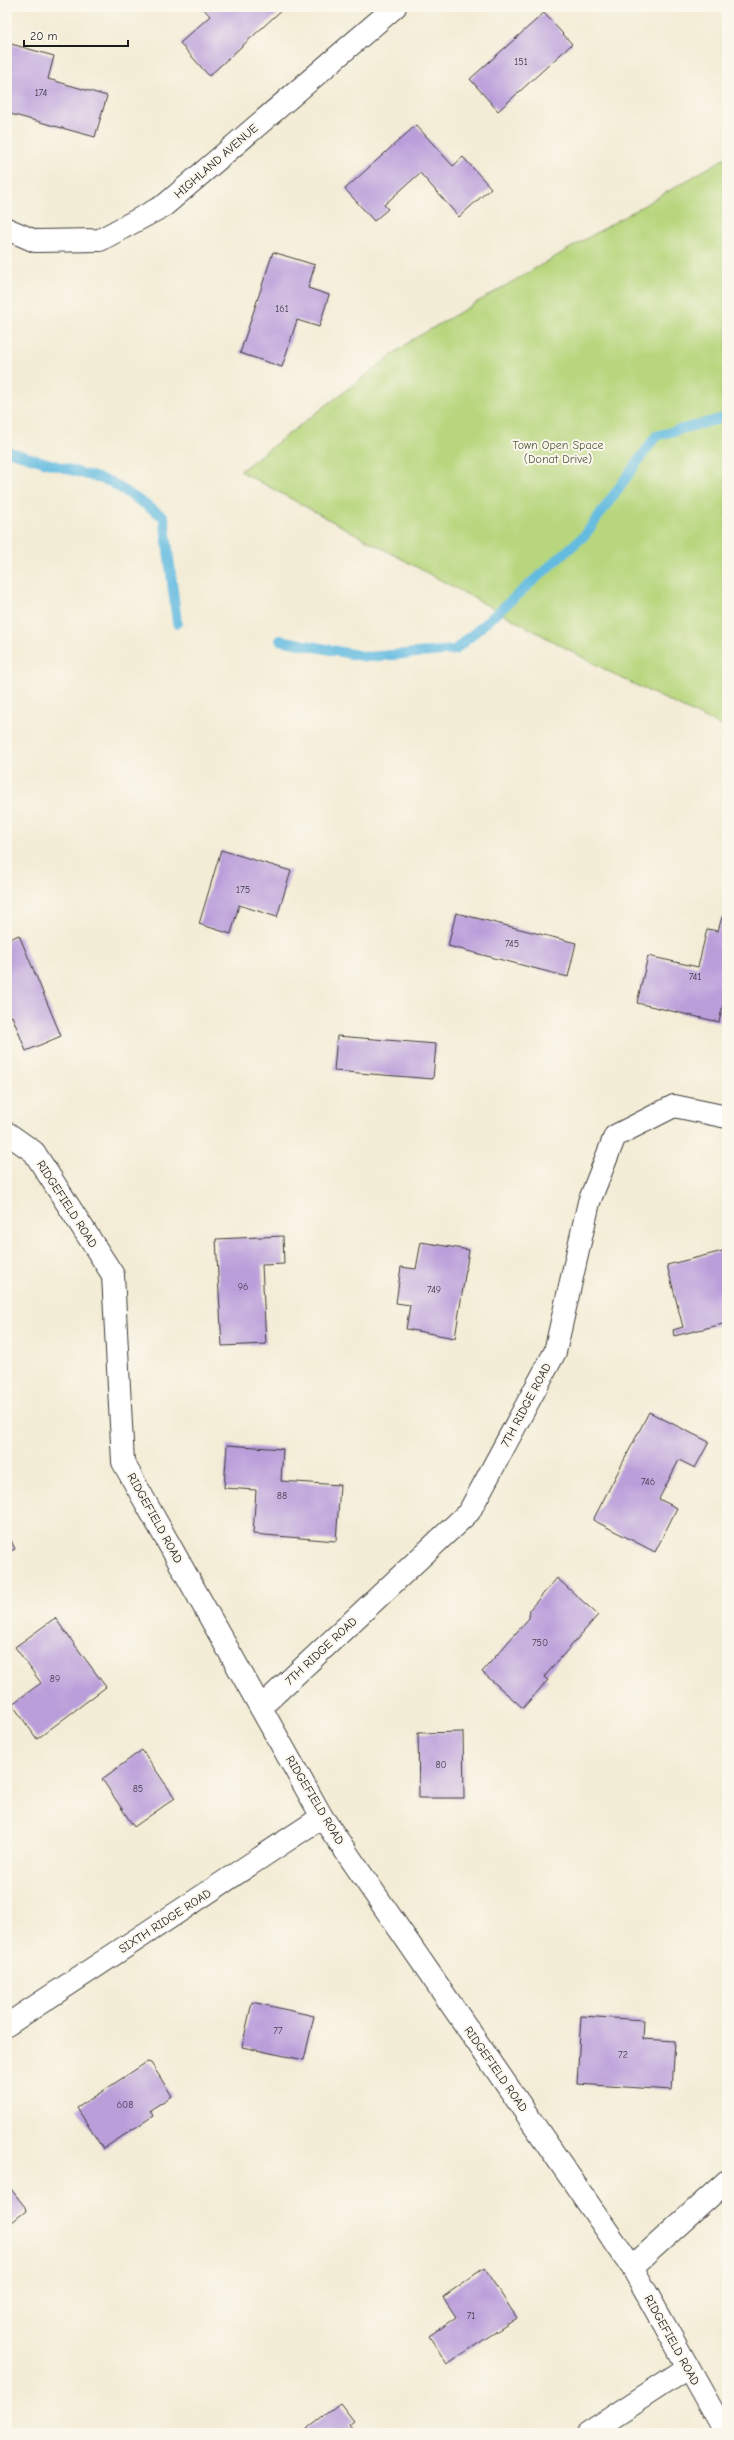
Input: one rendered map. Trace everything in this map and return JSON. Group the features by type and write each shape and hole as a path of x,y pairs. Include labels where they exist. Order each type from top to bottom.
{"street":[{"name":"HIGHLAND AVENUE","path":"7,229 35,242 100,240 165,205 396,7"},
{"name":"7TH RIDGE ROAD","path":"261,1707 469,1512 555,1352 589,1202 615,1136 674,1106 727,1117"},
{"name":"RIDGEFIELD ROAD","path":"7,1132 34,1152 113,1275 124,1462 322,1817 632,2267 687,2368 725,2433"},
{"name":"SIXTH RIDGE ROAD","path":"7,2025 322,1817"},
{"path":"632,2267 727,2181"},
{"path":"588,2433 687,2368"}],"green space":[{"name":"Town Open Space (Donat Drive)","path":"727,157 727,729 617,676 240,471 412,340"}],"building":[{"path":"202,7 285,7 209,76 180,43 210,16"},
{"path":"544,13 572,44 498,111 470,79"},
{"path":"11,44 54,56 48,79 107,96 95,137 7,113 7,58"},
{"path":"416,125 453,166 463,157 491,188 459,217 420,173 384,205 388,209 374,221 345,189"},
{"path":"273,252 315,265 308,288 329,295 319,327 297,320 282,367 240,353"},
{"path":"221,850 291,871 277,917 239,905 231,934 199,924"},
{"path":"456,913 576,943 568,977 448,946"},
{"path":"722,917 727,918 727,988 719,1022 637,1003 648,956 698,967 707,929 718,931"},
{"path":"19,935 61,1036 26,1051 12,1016 7,1018 7,940"},
{"path":"337,1036 436,1044 433,1079 334,1071"},
{"path":"283,1236 284,1264 262,1265 266,1344 222,1346 216,1239"},
{"path":"421,1242 469,1250 455,1338 406,1329 410,1305 396,1303 401,1267 416,1269"},
{"path":"727,1250 727,1323 674,1336 673,1330 683,1327 667,1265"},
{"path":"649,1412 709,1442 695,1468 679,1460 659,1499 677,1508 655,1552 593,1520"},
{"path":"227,1445 283,1449 281,1481 340,1485 336,1541 253,1534 256,1490 224,1488"},
{"path":"7,1532 15,1549 7,1553"},
{"path":"557,1578 598,1615 544,1677 548,1680 523,1708 482,1672 529,1618 530,1609"},
{"path":"55,1618 106,1687 37,1739 12,1704 41,1683 15,1647"},
{"path":"463,1732 464,1798 419,1798 418,1733"},
{"path":"142,1750 175,1798 134,1827 102,1779"},
{"path":"252,2002 314,2016 304,2060 242,2047"},
{"path":"581,2016 644,2020 643,2039 675,2041 672,2090 577,2084"},
{"path":"147,2062 151,2063 172,2096 150,2110 153,2116 103,2149 77,2108"},
{"path":"7,2184 25,2207 26,2211 7,2226"},
{"path":"484,2268 517,2318 447,2364 429,2336 456,2317 443,2297"},
{"path":"340,2403 354,2421 349,2425 355,2433 301,2433"}],"waterway":[{"path":"280,640 367,657 455,650 585,535 656,436 727,417"},
{"path":"7,451 111,482 164,517 177,623"}]}
